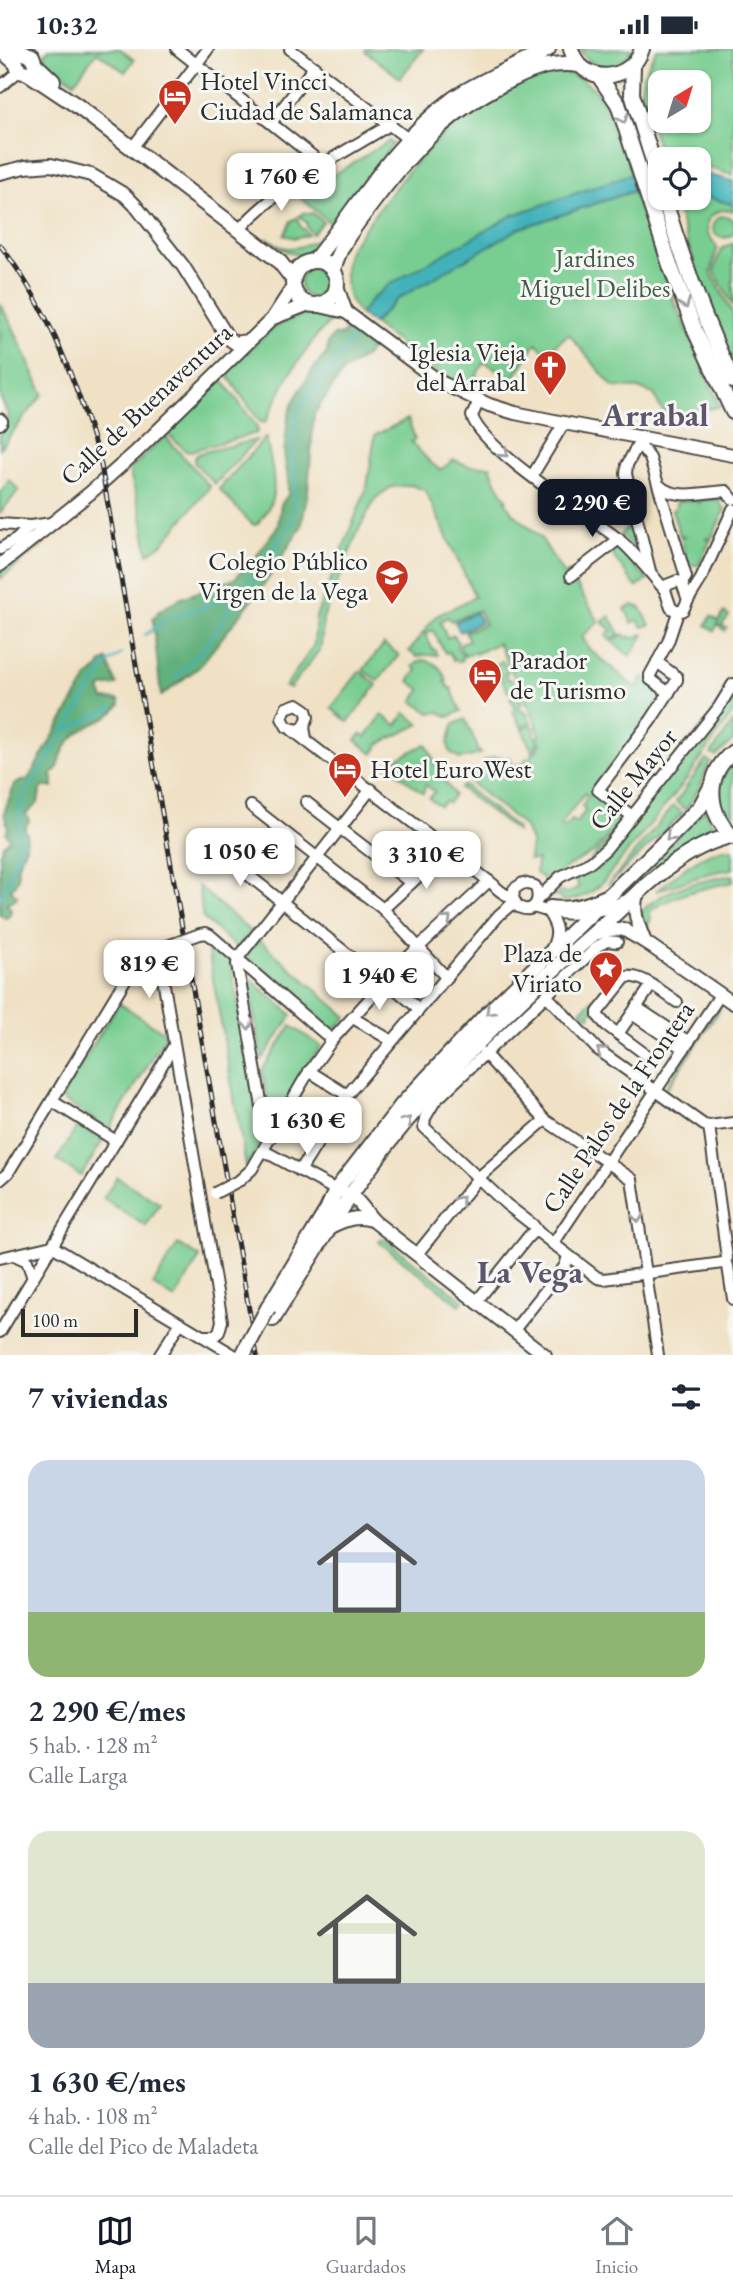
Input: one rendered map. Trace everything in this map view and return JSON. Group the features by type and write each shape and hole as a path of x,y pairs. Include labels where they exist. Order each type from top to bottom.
{"highway":[{"path":"0,49 25,60 76,105 278,260 299,298 312,304 329,300 337,287 337,278 325,263 278,260"},
{"path":"293,283 296,271 308,262 408,139 434,114 470,88 548,49"},
{"path":"570,49 579,65 598,76 617,75 633,66"},
{"path":"642,49 633,66 632,94 648,147"},
{"path":"333,270 340,246 406,159 441,123 476,97 528,72 558,63 579,65"},
{"path":"598,76 618,104 670,265 692,322 733,412"},
{"path":"668,210 682,257 733,381"},
{"path":"249,1352 336,1190 402,1105 455,1047 700,807 720,765 733,752"},
{"path":"712,785 715,813 721,825 732,836"},
{"path":"270,1314 330,1227 363,1210 370,1170 413,1113 472,1048 637,894 702,844 732,836"}],"main road":[{"path":"0,173 51,165 91,175 109,184 125,195 142,213 183,266 220,326 235,342 251,338"},
{"name":"Calle de Buenaventura","path":"0,565 136,452 272,319 293,283"},
{"path":"337,287 350,315"},
{"path":"312,304 350,315 440,382 479,401 515,413 727,454 733,443"},
{"name":"Calle de Buenaventura","path":"272,319 312,304"},
{"path":"220,326 226,346 223,367"},
{"path":"637,894 634,912 645,942"},
{"path":"591,935 622,929 733,1003"},
{"path":"355,1165 349,1186 363,1210"},
{"path":"336,1190 545,1355"},
{"path":"327,1210 337,1199 363,1210"},
{"path":"330,1227 363,1210"}],"street":[{"path":"177,49 322,166"},
{"path":"132,148 208,49"},
{"path":"290,49 408,139"},
{"path":"0,87 25,60"},
{"path":"271,123 314,67"},
{"path":"239,230 258,210 322,166 391,124"},
{"path":"479,401 472,416 487,437 532,476 619,540 665,590 671,608 678,612"},
{"path":"532,476 564,423"},
{"path":"644,440 659,485 688,600"},
{"path":"644,440 627,465 626,474 650,572"},
{"path":"659,485 674,494 731,493"},
{"path":"664,505 669,496 674,494"},
{"path":"669,693 650,679 668,642 678,612 683,610 729,529 733,509"},
{"path":"0,524 30,526 52,523"},
{"path":"0,549 17,539 30,526"},
{"path":"571,576 619,540"},
{"path":"665,590 672,582 701,579"},
{"path":"632,816 598,790 669,693 677,677 657,662"},
{"name":"Calle Mayor","path":"536,903 560,877 599,856 719,707 733,684"},
{"path":"306,739 306,710 297,704 291,705 286,708 282,718 287,727 491,883 514,897 524,909 536,903 554,907 571,906 611,893"},
{"path":"292,730 304,727"},
{"path":"266,1147 266,1121 238,958 370,789"},
{"path":"306,802 411,883"},
{"path":"251,806 383,909 446,977"},
{"path":"383,909 448,849"},
{"path":"217,850 419,1009"},
{"path":"201,1199 240,1180 252,1169 309,1071 332,1040 418,947 491,883"},
{"path":"300,1171 347,1095 523,883 535,886 552,885"},
{"path":"535,886 536,903 548,912 555,924 557,933 551,952"},
{"path":"548,912 568,915 592,913 610,908 637,894"},
{"path":"0,1180 8,1174 139,957 206,933 332,1040"},
{"path":"617,942 607,941 598,947 484,1053 435,1101 425,1118 424,1127 538,1232 601,1279 729,1262"},
{"path":"158,950 222,1325 234,1355"},
{"path":"239,975 249,967"},
{"path":"645,1054 606,1025 598,1012 630,975 677,1003"},
{"path":"618,1034 651,986"},
{"name":"Calle Palos de la Frontera","path":"553,1244 720,995"},
{"path":"547,996 592,1045 704,1125 733,1123"},
{"path":"634,1010 686,1045"},
{"path":"353,1018 392,1041"},
{"path":"0,1332 173,1047"},
{"path":"484,1053 545,1120 632,1178 658,1355"},
{"path":"309,1071 347,1095"},
{"path":"158,1073 168,1073 179,1078"},
{"path":"52,1101 116,1141"},
{"path":"417,1254 478,1178 545,1120"},
{"path":"266,1121 272,1126 278,1124"},
{"path":"709,1126 733,1299"},
{"path":"266,1147 300,1171 336,1190"},
{"path":"477,1301 528,1237 533,1232 538,1232"},
{"path":"0,1258 52,1245 234,1355"},
{"path":"14,1255 27,1261 33,1278"},
{"path":"514,1330 565,1266 568,1256"},
{"path":"160,1355 180,1322"},
{"path":"202,1336 214,1336 222,1325"}],"green space":[{"path":"49,49 120,49 134,60 125,72 97,52 74,82 43,57"},
{"path":"423,49 400,78 365,51"},
{"path":"580,49 632,49 621,62 606,67 592,62"},
{"path":"657,49 733,49 733,175 711,169 711,147 658,147 654,133 711,133 711,70 648,70 648,114 641,90 643,75"},
{"path":"557,72 575,76 589,84 600,96 616,126 632,175 513,215 371,300 360,314 354,308 347,292 347,256 350,248 399,182 435,142 477,107 521,83"},
{"path":"389,141 393,144 330,223 294,192 306,185 309,190"},
{"name":"Jardines Miguel Delibes","path":"637,190 673,298 720,406 690,413 667,413 661,409 654,394 637,388 613,387 569,334 546,353 536,343 513,379 484,362 468,390 433,369 373,324 396,300 518,229"},
{"path":"711,198 733,205 733,211 722,210 713,214 707,227 717,248 711,272 733,314 733,362 703,290 677,210 711,210"},
{"path":"305,212 313,213 323,222 312,234 307,223 299,216"},
{"path":"724,216 732,219 732,235 724,238 716,235 713,227 716,219"},
{"path":"297,218 308,235 295,238 284,235 291,221"},
{"path":"322,236 324,238 316,246 302,254 289,252 267,238 282,247 292,248 308,244"},
{"path":"733,243 733,306 714,271 721,249"},
{"path":"315,268 325,273 330,283 325,293 315,298 305,293 300,283 305,273"},
{"path":"0,304 43,394 0,448 0,433 8,414 0,397"},
{"path":"315,313 335,317 317,335 289,375 265,423 259,421 226,373 276,327 301,315"},
{"path":"351,324 373,347 366,356 343,372 314,414 308,491 301,527 266,582 199,667 161,696 153,619 159,611 179,599 234,579 256,557 278,526 281,504 288,495 284,453 288,418 293,402 313,369 327,353 328,343 334,335 342,335"},
{"path":"221,378 257,427 257,433 187,452 167,433"},
{"path":"408,419 415,439 411,442 440,470 454,460 469,466 490,466 512,512 541,538 564,575 569,573 599,622 582,636 589,649 636,688 643,677 663,694 650,715 591,790 623,818 594,852 549,880 536,873 537,860 529,860 531,842 525,827 469,779 487,767 484,761 496,756 502,756 504,759 509,757 514,766 526,762 525,759 533,756 532,753 539,749 541,744 536,727 538,726 498,643 475,654 474,652 467,655 460,650 461,643 469,640 465,632 485,624 479,610 451,621 448,617 440,621 447,638 454,635 458,643 457,650 465,656 461,657 462,660 453,660 449,652 445,653 433,630 425,634 438,655 417,657 409,651 436,616 475,597 425,490 411,485 391,487 376,498 359,529 323,618 321,648 290,688 285,687 314,645 316,617 367,487 375,435","holes":["585,793 588,796 582,806 586,810 576,823 572,820 564,828 560,825"]},
{"path":"165,436 210,487 163,543 148,554 142,517 129,470"},
{"path":"266,437 273,472 273,494 265,515 256,525 219,489"},
{"path":"256,440 215,484 194,462 194,458 200,453"},
{"path":"9,480 19,490 0,513 0,494"},
{"path":"719,499 725,509 711,539 707,538 710,541 699,565 689,565 681,538 684,536 680,536 672,510 675,509 677,501 696,500 700,503 699,500"},
{"path":"630,524 632,526 639,553 620,535"},
{"path":"38,541 44,544 0,579 0,571"},
{"path":"616,549 648,580 636,587 611,553"},
{"path":"633,605 641,608 650,625 643,627 638,620 632,623 625,609"},
{"path":"724,612 729,616 722,625 727,628 725,631 718,624 714,631 706,625 711,616 719,621"},
{"path":"610,616 620,634 610,640 606,636 611,630 602,622"},
{"path":"624,634 633,639 644,635 630,656 611,641"},
{"path":"384,644 399,655 378,681 363,670"},
{"path":"107,660 117,685 100,690 104,699 119,700 120,705 70,741 61,756 59,766 51,776 53,787 43,787 38,803 26,814 29,821 24,830 27,832 26,846 17,867 15,885 11,890 17,896 6,903 11,909 6,918 0,915 0,852 10,839 6,833 8,828 4,813 11,792 16,784 28,779 88,677"},
{"path":"421,660 431,662 440,669 461,711 449,717 439,712 430,713 413,701 421,690 409,681 417,670 413,666"},
{"path":"502,661 508,672 505,674 508,680 511,679 515,689 508,692 495,665"},
{"path":"360,671 377,685 348,722 331,708"},
{"path":"733,689 733,713 680,788 601,884 592,892 578,898 561,901 560,897 554,897 558,892 569,893 579,887 574,876 582,871"},
{"path":"518,694 522,703 519,706 531,722 521,727 510,698"},
{"path":"405,713 420,724 377,745 378,748 373,754 356,740 361,734 366,737 382,715 397,725"},
{"path":"465,719 476,743 477,752 480,751 481,754 460,759 450,752 448,744 453,725"},
{"path":"733,722 733,741 716,756 711,754"},
{"path":"532,724 538,744 535,745 537,749 532,751 522,729"},
{"path":"426,744 454,795 448,803 445,801 440,806 429,798 435,792 426,785 423,793 386,764"},
{"path":"706,759 710,762 699,789 686,810 676,802"},
{"path":"733,761 733,828 720,803 719,786"},
{"path":"464,785 517,829 517,832 460,788"},
{"path":"673,806 683,813 608,885"},
{"path":"705,809 714,829 620,899 609,904"},
{"path":"724,849 733,850 733,869 710,873 656,891 705,855"},
{"path":"733,875 733,882 689,893 658,906 649,912 651,918 647,928 641,913 660,897 683,887"},
{"path":"198,886 251,932 237,948 203,918"},
{"path":"206,939 230,959 262,1140 246,1166"},
{"path":"259,940 347,1017 332,1032 246,956"},
{"path":"625,970 638,970 628,971 621,976 589,1017 581,1011"},
{"path":"247,976 292,1015 262,1059"},
{"path":"119,1003 165,1033 165,1037 109,1129 64,1101 63,1094"},
{"path":"718,1008 720,1009 667,1089 665,1088"},
{"path":"291,1026 321,1046 275,1119 271,1116 262,1070"},
{"path":"78,1125 103,1140 81,1176 57,1160"},
{"path":"117,1177 160,1204 146,1226 103,1199"},
{"path":"383,1238 459,1297 463,1301 460,1305 379,1242"},
{"path":"178,1244 200,1257 175,1299 153,1285"}],"water":[{"path":"648,168 648,186 518,229 396,300 373,324 360,314 387,286 513,215"},
{"path":"711,175 733,181 733,205 711,198"},
{"path":"476,612 481,622 460,632 455,622"}],"waterway":[{"path":"145,635 166,620 229,598 255,578 292,523 295,486 292,448 297,414 361,326"},
{"path":"175,677 210,639 237,594"},
{"path":"0,898 10,878 19,846 21,801 106,665 121,654"},
{"path":"66,730 112,708"}],"railway":[{"path":"0,245 34,295 61,350 101,465 257,1355"}],"place":[{"name":"Hotel Vincci Ciudad de Salamanca","path":"175,126"},
{"name":"Iglesia Vieja del Arrabal","path":"550,397"},
{"name":"Colegio Público Virgen de la Vega","path":"392,606"},
{"name":"Parador de Turismo","path":"485,705"},
{"name":"Hotel EuroWest","path":"345,799"},
{"name":"Plaza de Viriato","path":"606,998"}],"district":[{"name":"Arrabal","path":"655,414"},
{"name":"La Vega","path":"530,1271"}]}
